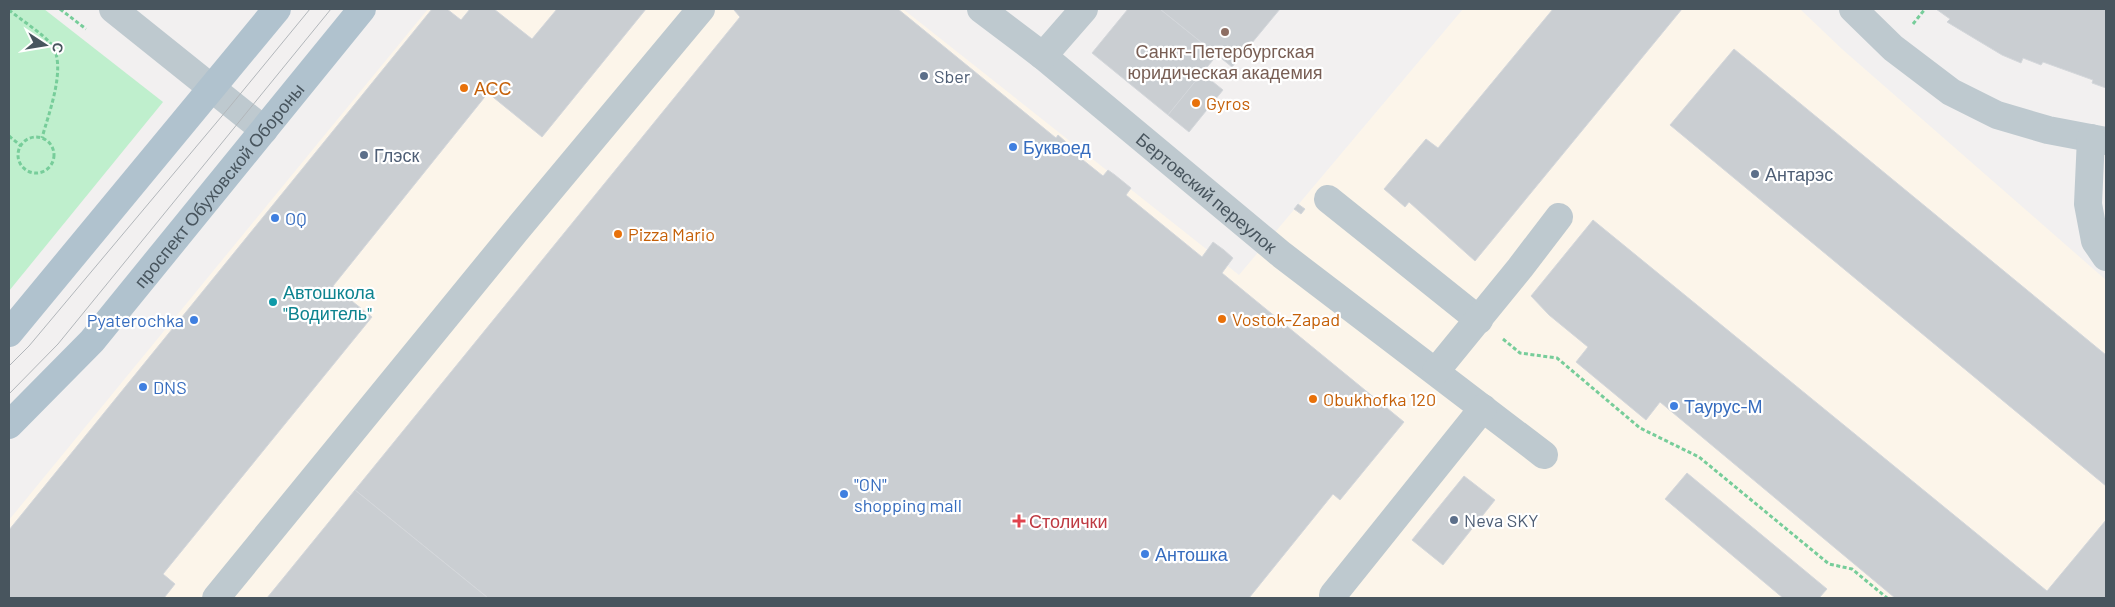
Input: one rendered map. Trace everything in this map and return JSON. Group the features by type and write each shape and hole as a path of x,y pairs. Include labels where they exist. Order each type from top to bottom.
{"main road":[{"path":"9,333 277,9"},
{"name":"проспект Обуховской Обороны","path":"9,424 92,341 362,9"}],"street":[{"path":"114,9 264,130"},
{"path":"216,598 521,224 702,9"},
{"name":"Бертовский переулок","path":"981,9 1043,56 1282,255 1544,455"},
{"path":"1043,56 1084,9"},
{"path":"1853,9 1894,48 1951,92 1997,115 2048,130 2098,139 2088,204 2095,241 2106,257"},
{"path":"1328,199 1479,320"},
{"path":"1436,371 1479,320 1559,217"},
{"path":"1333,595 1484,408"}],"path":[{"path":"9,10 52,44 58,59 55,88 42,138"},
{"path":"9,136 21,146"},
{"path":"30,138 42,138 51,144 54,156 50,166 41,173 29,172 20,164 18,158 21,146 30,138"},
{"path":"1479,320 1520,353 1558,358 1640,428 1699,457 1829,564 1852,569 1887,598"}],"shaded area":[{"path":"428,9 903,9 1239,275 1463,9 1800,9 1843,50 2106,280 2106,598 9,598 9,520"}],"green space":[{"path":"9,9 44,9 163,102 9,291"}],"building":[{"name":"Автошкола \"Водитель\"","path":"432,9 447,9 461,20 470,9 494,9 532,39 557,9 646,9 542,137 488,93 333,286 372,317 163,574 175,584 164,598 9,598 9,530"},
{"path":"735,9 898,9 1056,138 1058,135 1066,142 1063,144 1103,176 1108,170 1131,188 1126,195 1202,257 1213,242 1224,250 1233,258 1222,273 1404,422 1340,500 1333,494 1249,598 488,598 355,490 740,17"},
{"path":"1128,9 1160,9 1217,55 1168,115 1092,53"},
{"name":"Санкт-Петербургская юридическая академия","path":"1160,9 1280,9 1232,67"},
{"path":"1553,9 1682,9 1475,261 1409,202 1405,207 1384,189 1426,139 1438,148"},
{"path":"1936,9 2106,9 2106,88 2092,83 2093,80 2043,62 2041,65 2023,58 2021,63 2002,55 1947,22 1950,19"},
{"path":"1734,49 2106,355 2106,486 1670,125"},
{"name":"Gyros","path":"1202,73 1223,90 1189,132 1168,115"},
{"path":"1298,204 1305,209 1301,214 1294,209"},
{"path":"1593,220 2047,591 2106,520 2106,598 1895,598 1660,402 1646,420 1576,362 1588,347 1549,315 1531,296"},
{"path":"1687,473 1827,589 1819,598 1783,598 1665,499"},
{"name":"Neva SKY","path":"1464,476 1495,500 1443,565 1412,540"},
{"path":"355,490 488,598 267,598"}],"tram line":[{"path":"9,366 29,346 310,9"},
{"path":"9,394 58,344 331,9"}],"place":[{"name":"Санкт-Петербургская юридическая академия","path":"1225,32"},
{"name":"Sber","path":"924,76"},
{"name":"АСС","path":"464,88"},
{"name":"Gyros","path":"1196,103"},
{"name":"Буквоед","path":"1013,147"},
{"name":"Глэск","path":"364,155"},
{"name":"Антарэс","path":"1755,174"},
{"name":"OQ","path":"275,218"},
{"name":"Pizza Mario","path":"618,234"},
{"name":"Автошкола \"Водитель\"","path":"273,302"},
{"name":"Vostok-Zapad","path":"1222,319"},
{"name":"Pyaterochka","path":"194,320"},
{"name":"DNS","path":"143,387"},
{"name":"Obukhofka 120","path":"1313,399"},
{"name":"Таурус-М","path":"1674,406"},
{"name":"\"ON\" shopping mall","path":"844,494"},
{"name":"Neva SKY","path":"1454,520"},
{"name":"Столички","path":"1019,521"},
{"name":"Антошка","path":"1145,554"}]}
